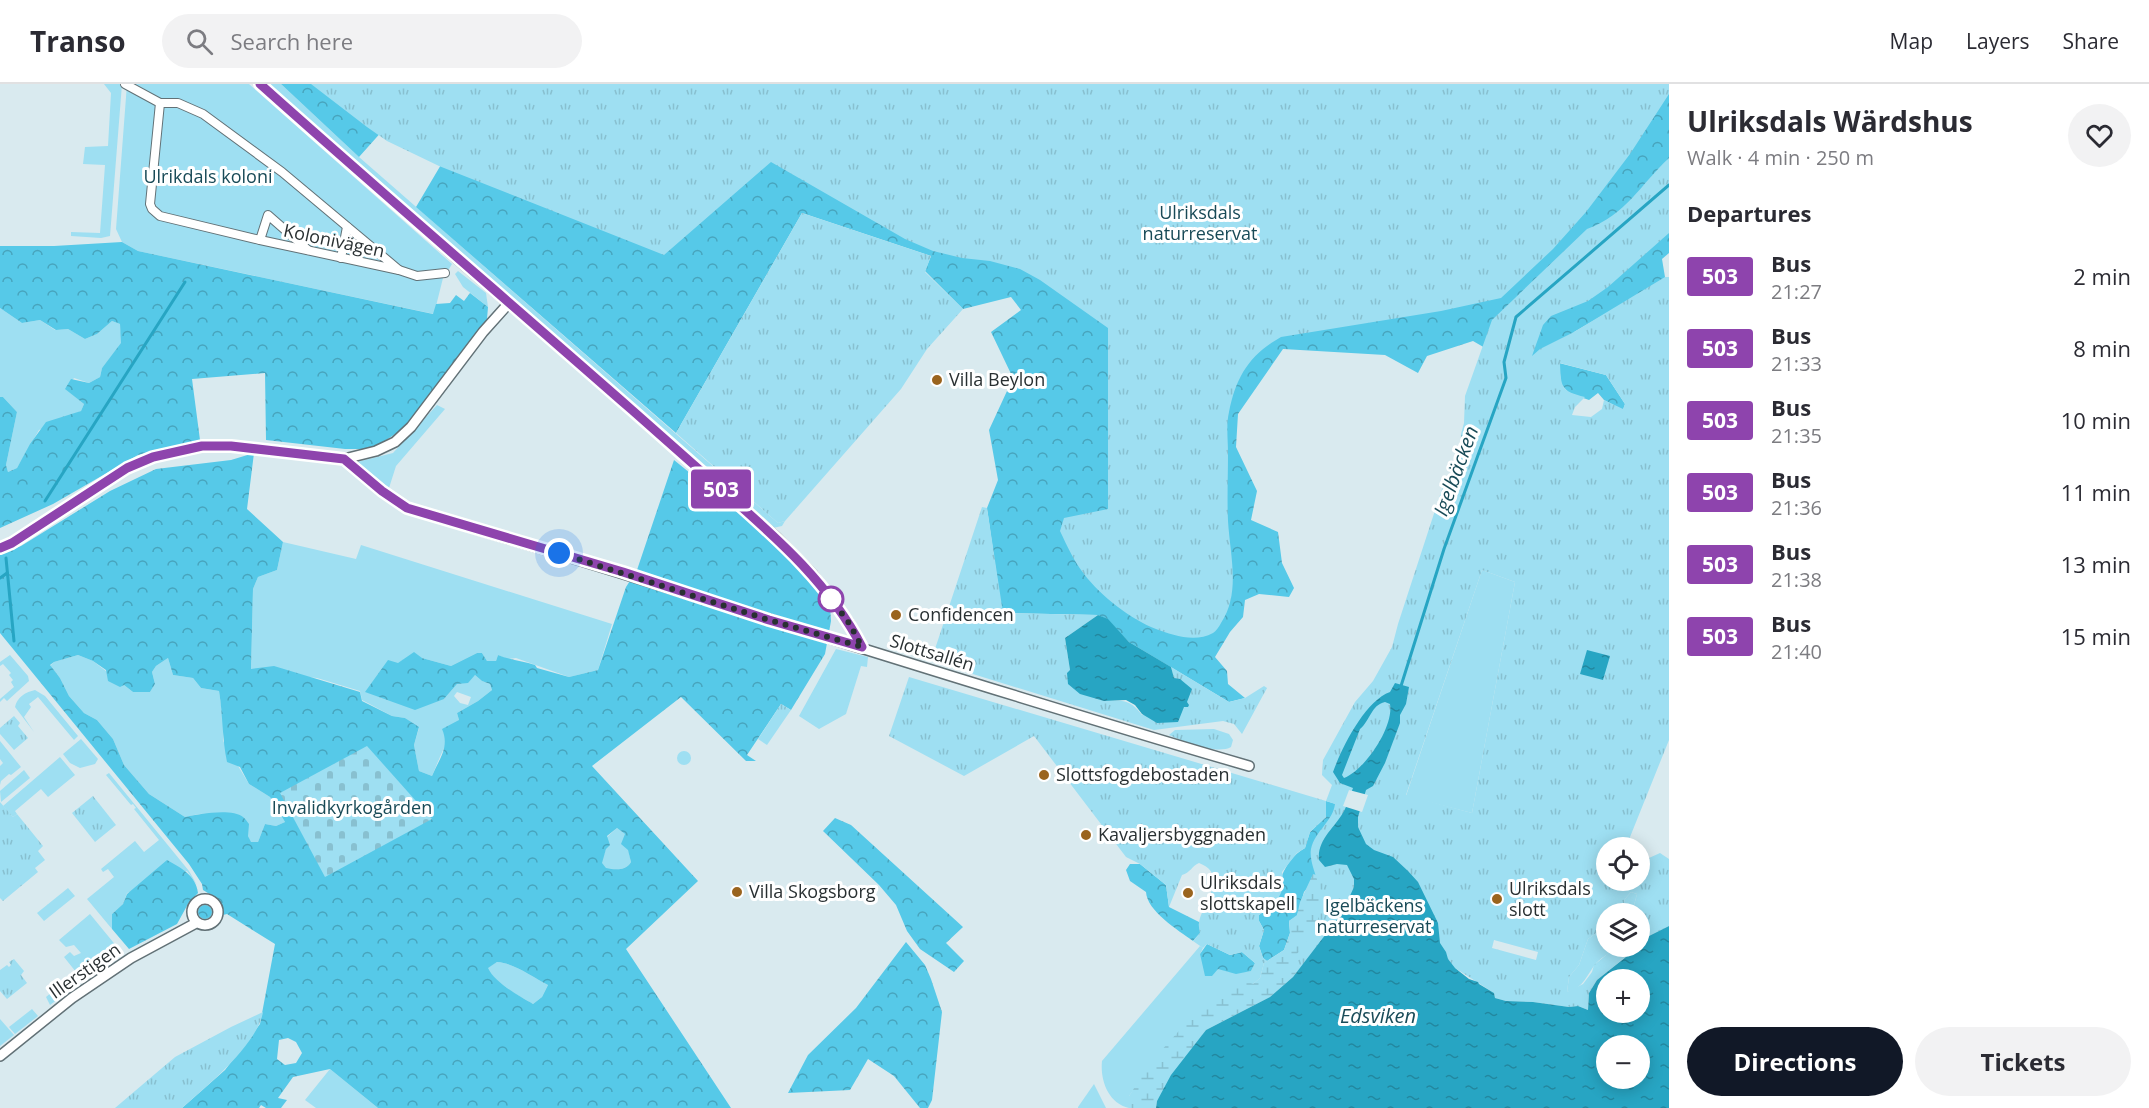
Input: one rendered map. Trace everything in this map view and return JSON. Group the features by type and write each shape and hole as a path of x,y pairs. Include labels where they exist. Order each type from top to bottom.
{"street":[{"name":"Kolonivägen","path":"126,84 160,103 178,103 203,114 282,172 399,270"},
{"path":"260,84 776,537 813,575 849,623 862,647"},
{"name":"Kolonivägen","path":"160,103 150,204 160,216 399,270"},
{"path":"260,240 268,215 308,251"},
{"path":"341,258 347,227"},
{"path":"399,270 417,276 445,273"},
{"path":"0,548 12,543 127,468 153,457 202,446 231,446 344,459 395,442 411,427 483,332 509,303"},
{"name":"Slottsallén","path":"344,459 382,491 407,508 623,572 778,623 1249,766"},
{"name":"Illerstigen","path":"0,1056 72,998 131,958 196,922"}],"green space":[{"path":"104,84 122,84 110,236 101,238 71,236 71,232 100,233 105,165 83,164 85,147 108,146 111,93"},
{"name":"Ulrikdals koloni","path":"127,84 249,84 452,264 449,269 445,270 434,314 138,251 122,242 116,229"},
{"path":"265,84 281,84 359,157 778,523 785,521 782,526 773,528"},
{"name":"Ulriksdals naturreservat","path":"281,84 1669,84 1669,253 1662,259 1665,277 1669,277 1574,332 1393,679 1492,352 1473,341 1427,356 1418,373 1385,355 1283,349 1238,414 1236,447 1257,491 1251,520 1278,532 1282,563 1294,588 1289,597 1259,594 1245,600 1243,617 1230,632 1215,657 1227,671 1228,684 1245,698 1229,702 1129,642 1107,619 1098,615 1002,613 987,508 998,480 989,430 1013,378 991,332 1021,310 1011,297 963,309 925,271 931,256 802,213 676,433 416,207 445,158 384,129 359,157"},
{"name":"Ulriksdals naturreservat","path":"311,84 1669,84 1669,94 1630,154 1586,212 1553,249 1501,298 1441,311 1281,337 1252,359 1236,388 1228,422 1228,521 1233,574 1231,599 1227,611 1213,633 1191,638 1176,636 1146,625 1117,606 1084,574 1060,531 1064,518 1108,509 1108,328 1040,280 1020,269 933,251 905,239 771,162 664,255 439,166 387,141"},
{"name":"Igelbäckens naturreservat","path":"1669,158 1669,233 1608,287 1588,301 1551,316 1543,325 1532,356 1540,349 1574,332 1665,277 1669,277 1669,740 1630,837 1596,837 1596,891 1650,891 1650,858 1660,853 1669,859 1669,926 1650,936 1650,903 1635,903 1637,894 1631,892 1624,903 1596,903 1596,933 1588,939 1579,965 1569,977 1567,992 1583,984 1594,965 1604,957 1625,957 1611,969 1596,969 1596,982 1589,993 1588,1010 1578,1006 1506,1001 1495,998 1494,993 1455,968 1294,972 1291,962 1310,936 1321,906 1311,849 1334,810 1335,804 1326,801 1332,785 1322,775 1323,760 1355,702 1373,681 1392,647 1442,489 1460,453 1465,396 1492,320 1587,229 1601,223 1622,208","holes":["1560,363 1606,375 1625,404 1623,409 1604,400 1602,409 1591,417 1572,415 1575,407 1585,397 1571,393 1564,387","1482,570 1515,582 1472,813 1406,795","1494,940 1538,952 1536,960 1492,948"]},
{"path":"802,213 931,256 925,272 963,309 927,349 901,389 785,521 778,523 676,433"},
{"path":"122,242 138,251 433,314 436,304 450,303 456,295 464,301 470,293 488,307 487,319 476,339 404,428 373,449 345,449 266,440 265,373 192,379 200,440 138,455 53,504 0,528 0,397 3,397 17,412 6,465 8,472 17,468 30,444 46,422 81,411 84,404 65,389 71,379 89,383 100,377 102,368 121,343 120,324 112,321 97,334 85,339 68,329 56,330 40,320 22,323 0,308 0,246"},
{"path":"458,271 486,293 488,307 463,287 455,274"},
{"path":"0,308 22,323 40,320 55,330 68,329 85,339 97,334 112,321 120,324 122,343 102,368 100,377 89,383 74,378 66,389 84,404 81,411 39,430 17,468 8,472 6,465 17,412 3,397 0,397"},
{"path":"1559,363 1606,375 1625,404 1623,410 1604,400 1598,393 1589,400 1569,393 1561,384"},
{"path":"437,405 445,409 396,466 389,488 357,462 393,453"},
{"path":"254,453 247,509 283,542 277,570 258,577 253,589 251,669 274,666 360,692 362,701 392,716 405,718 419,727 414,745 419,771 432,776 444,747 442,729 459,720 457,713 492,690 490,684 475,675 468,683 457,684 444,699 415,710 365,692 388,660 398,663 414,652 422,658 451,666 477,653 482,653 487,661 496,661 498,655 569,677 598,670 626,587 637,570 674,460 770,538 811,578 830,605 831,621 825,654 791,710 781,704 747,755 756,761 746,761 681,697 592,766 698,881 626,949 731,1108 378,1108 330,1069 293,1077 278,1098 287,1100 281,1108 266,1108 261,1105 259,1108 182,1108 225,1070 260,1024 275,944 227,914 223,915 220,902 203,890 202,884 189,864 0,633 0,554 21,546 110,491 156,469 231,460","holes":["78,655 106,670 108,681 120,687 124,685 133,692 150,692 155,684 152,672 156,666 168,658 173,675 193,678 201,688 219,691 227,762 240,767 249,784 270,797 285,822 276,826 265,824 258,842 251,842 248,836 249,824 238,814 215,812 185,817 149,794 124,765 113,739 97,720 84,713 69,696 50,665","617,828 625,834 621,844 628,850 631,862 629,865 620,869 609,869 602,863 606,849 610,845 607,836","497,962 503,963 548,985 542,997 533,1004 501,983 488,968","288,1038 296,1042 302,1053 296,1063 285,1065 277,1059 279,1040"]},
{"path":"982,507 987,508 1003,613 1098,615 1065,638 1070,670 1104,701 1129,703 1142,715 1185,707 1187,702 1174,678 1171,667 1229,702 1245,698 1264,686 1267,688 1242,734 1234,724 1223,721 1154,730 931,661"},
{"path":"283,542 356,559 361,545 612,624 598,670 569,677 516,658 507,659 498,655 496,661 487,661 482,653 477,653 451,666 422,658 444,699 457,684 475,675 490,684 492,690 457,713 459,720 432,776 419,771 414,745 419,728 405,718 392,716 362,700 360,691 317,678 251,670 253,589 258,577 277,570","holes":["457,692 471,697 468,705 460,703 454,696"]},
{"path":"1482,570 1515,582 1472,813 1406,796"},
{"path":"836,649 868,657 867,667 861,666 846,714 819,729 799,716"},
{"path":"10,655 28,676 29,681 7,701 4,698 0,702 0,699 14,687 9,675 11,673 3,664 0,666 0,662"},
{"path":"78,655 93,661 133,692 150,692 155,684 152,672 156,666 168,658 173,675 193,678 201,688 219,691 223,741 249,784 270,797 285,822 276,826 265,824 258,842 250,842 248,836 227,813 185,817 149,794 124,765 113,739 97,720 84,713 69,696 60,678 50,666 54,662"},
{"path":"909,677 1326,801 1326,817 1310,832 1305,848 1297,853 1282,872 1283,886 1279,897 1259,915 1259,921 1264,930 1259,946 1263,958 1267,961 1255,963 1242,952 1230,955 1207,944 1203,948 1193,941 1200,933 1201,916 1214,883 1213,875 1208,868 1199,863 1182,875 1169,907 1166,885 1140,864 1126,857 1034,736 964,776 889,736"},
{"path":"35,690 45,696 78,736 74,740 38,697 29,704 31,707 24,717 34,732 15,707 22,696"},
{"path":"781,704 791,710 767,745 758,739"},
{"path":"14,716 20,723 18,726 28,738 14,750 0,734 0,728"},
{"path":"1214,729 1229,734 1233,740 1231,747 1209,749 1169,735 1175,730"},
{"path":"81,739 98,759 95,764 80,768 70,763 63,754"},
{"path":"0,741 21,767 11,775 9,774 0,785 0,766 3,763 0,759"},
{"name":"Invalidkyrkogården","path":"367,746 432,819 325,877 280,793"},
{"path":"681,751 687,751 691,758 687,765 681,765 677,761 677,755"},
{"path":"60,757 75,775 48,797 41,789 15,811 17,814 13,817 3,806"},
{"path":"24,770 30,778 1,802 0,791"},
{"path":"109,773 189,871 197,885 187,871 127,893 123,904 112,914 112,929 87,899 114,877 108,869 103,872 101,869 135,841 144,852 159,840 134,809 136,808 133,804 131,805 106,775"},
{"path":"93,796 116,825 95,842 72,813"},
{"path":"1326,801 1346,807 1325,867 1304,892 1297,916 1289,921 1290,933 1284,950 1267,961 1263,958 1259,946 1264,930 1259,921 1259,915 1272,900 1288,864 1305,848 1310,832 1326,817"},
{"path":"0,802 13,817 17,814 43,846 38,851 45,860 35,868 38,872 3,901 0,898"},
{"path":"835,818 851,825 963,927 946,943 964,961 954,972 920,949 907,931 896,905 879,885 823,831"},
{"path":"617,828 625,834 631,862 617,870 606,869 601,863 607,837"},
{"path":"167,860 191,877 198,893 188,904 177,924 129,949 112,929 112,914 123,904 127,894"},
{"path":"1130,864 1140,864 1166,885 1169,907 1199,922 1200,933 1193,941 1157,913 1146,892 1130,881 1126,870"},
{"path":"1313,874 1320,876 1342,913 1293,977 1270,997 1206,1030 1157,1101 1156,1108 1129,1108 1129,1096 1151,1062 1204,1003 1244,980 1253,984 1260,978 1264,963 1284,950 1290,933 1289,921 1297,915 1300,902"},
{"path":"68,888 75,896 44,921 37,913"},
{"path":"1631,892 1637,894 1635,903 1624,903"},
{"path":"205,905 210,907 212,912 210,917 205,919 200,917 198,912 200,907"},
{"path":"90,914 122,953 50,1005 46,997 76,972 64,957 70,952 74,956 81,953 74,945 66,947 59,940"},
{"path":"1596,933 1596,957 1604,957 1596,963 1580,985 1567,992 1569,977 1579,965 1588,939"},
{"path":"906,942 925,965 942,1012 932,1100 928,1108 920,1108 894,1076 868,1059 850,1090 788,1093 808,1055 856,1008"},
{"path":"1207,944 1230,955 1242,952 1255,963 1251,971 1236,974 1218,969 1212,976 1205,976 1200,954"},
{"path":"1200,946 1203,948 1200,954 1212,964 1229,972 1251,971 1255,963 1264,963 1260,978 1139,1082 1129,1096 1129,1108 1122,1105 1107,1090 1102,1076 1102,1061"},
{"path":"14,959 24,971 21,975 27,983 7,999 0,991 0,970 7,965 9,967 11,965 9,962"},
{"path":"497,962 516,968 548,985 542,997 533,1004 501,983 487,968"},
{"path":"32,1009 38,1016 15,1034 9,1027"},
{"path":"263,1012 259,1025 241,1051 217,1077 182,1108 115,1108 175,1057"},
{"path":"0,1019 14,1035 0,1046"},
{"path":"330,1069 378,1108 316,1108 305,1100"},
{"path":"1094,1084 1106,1108 1078,1108 1078,1107"}],"water":[{"path":"1098,615 1108,619 1129,642 1171,667 1174,678 1180,679 1192,689 1187,702 1189,705 1184,707 1178,722 1157,723 1126,700 1104,701 1080,694 1068,684 1067,673 1070,670 1065,638"},
{"path":"1587,650 1610,656 1603,680 1580,674"},
{"name":"Edsviken","path":"1395,683 1409,687 1406,704 1400,715 1400,723 1385,763 1373,786 1366,790 1358,817 1358,827 1366,844 1374,850 1393,857 1418,882 1438,923 1440,943 1455,968 1494,993 1495,998 1506,1001 1578,1006 1588,1010 1589,993 1596,982 1596,1023 1650,1023 1650,969 1611,969 1626,957 1650,957 1650,936 1669,926 1669,1108 1156,1108 1157,1101 1171,1075 1206,1030 1270,997 1293,977 1342,913 1354,887 1354,879 1347,865 1337,864 1325,867 1319,860 1321,846 1344,811 1353,788 1340,783 1333,772 1348,738 1363,715 1381,697 1390,692","holes":["1385,702 1390,704 1387,724 1376,747 1361,766 1344,778 1342,775 1360,729 1377,706"]}],"pier":[{"path":"1349,790 1368,795 1362,812 1343,806"}],"waterway":[{"name":"Igelbäcken","path":"1401,686 1444,549 1506,378 1504,362 1516,317 1669,185"},
{"path":"45,501 185,282"},
{"path":"6,558 14,641"},
{"path":"0,578 7,573"}],"bus line":[{"name":"503","path":"0,548 12,543 127,468 153,457 202,446 231,446 344,459 382,491 407,508 623,572 769,620 862,647 849,623 813,575 776,537 460,262 260,84"}],"place":[{"name":"Villa Beylon","path":"937,380"},
{"name":"Confidencen","path":"896,615"},
{"name":"Slottsfogdebostaden","path":"1044,775"},
{"name":"Kavaljersbyggnaden","path":"1086,835"},
{"name":"Villa Skogsborg","path":"737,892"},
{"name":"Ulriksdals slottskapell","path":"1188,893"},
{"name":"Ulriksdals slott","path":"1497,899"}],"route":[{"path":"559,553 862,647 849,623 831,599"}]}
